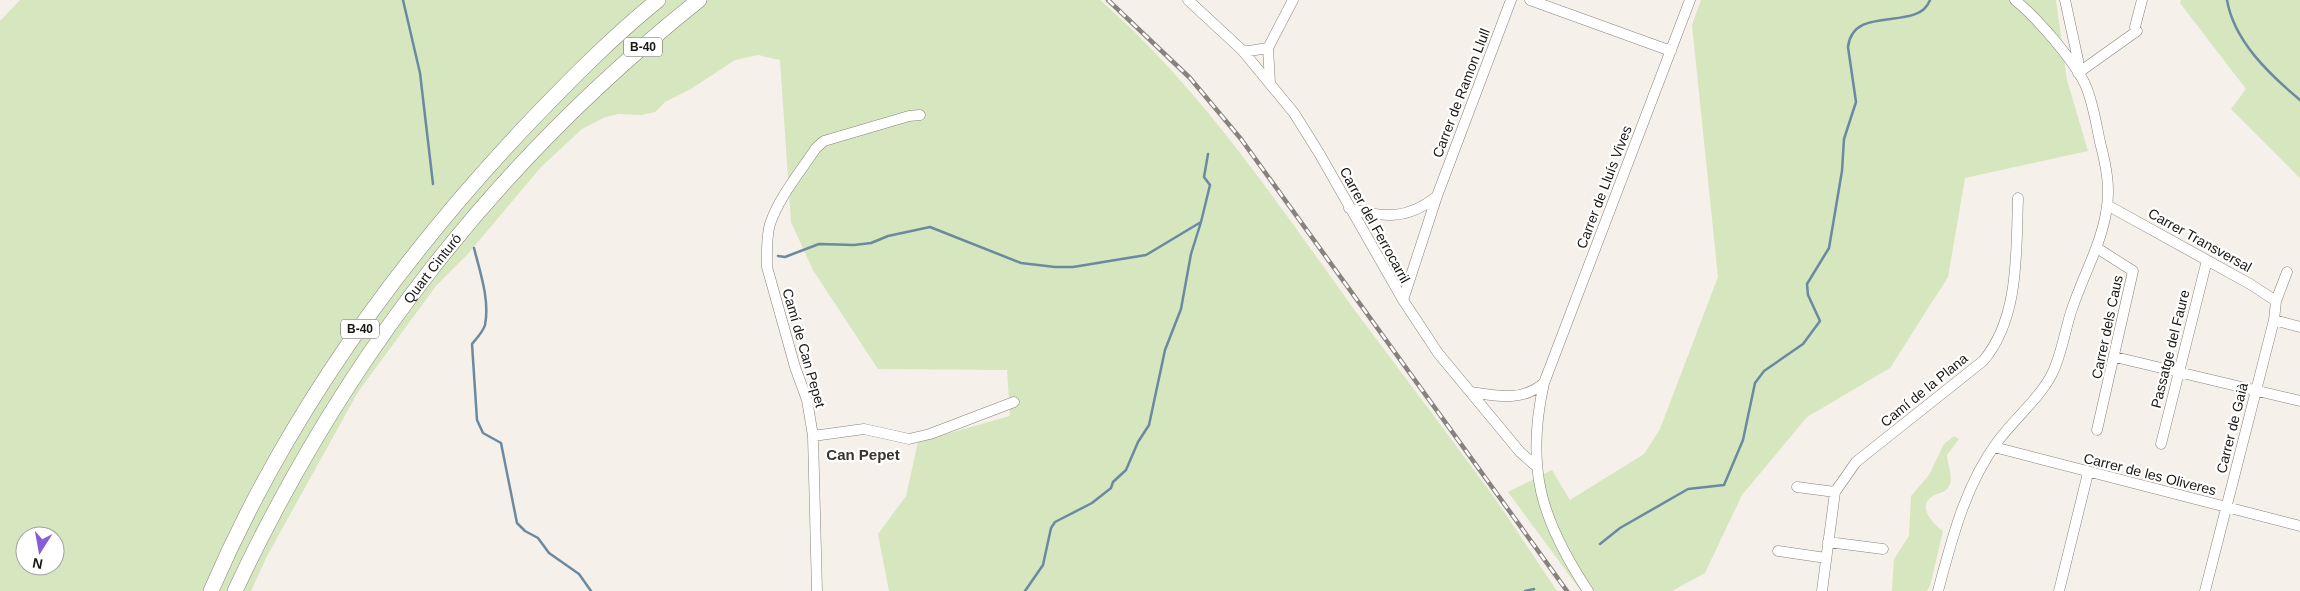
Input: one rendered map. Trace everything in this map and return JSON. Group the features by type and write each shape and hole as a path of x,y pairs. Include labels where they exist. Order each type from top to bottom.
{"highway":[{"name":"Quart Cinturó","path":"211,591 256,499 285,447 340,359 396,278 462,197 512,140 578,72 658,0"},
{"name":"Quart Cinturó","path":"235,591 284,492 332,410 389,324 451,243 512,173 559,124 671,22 699,0"}],"street":[{"name":"Carrer del Ferrocarril","path":"1188,0 1242,50 1294,113 1319,153 1390,280 1438,353 1520,452 1536,466"},
{"path":"1270,82 1268,48 1293,0"},
{"name":"Carrer de Ramon Llull","path":"1403,300 1437,196 1509,0"},
{"path":"1530,0 1670,51"},
{"name":"Carrer de Lluís Vives","path":"1588,591 1558,542 1546,515 1536,466 1539,405 1544,383 1690,0"},
{"path":"1938,591 1966,500 1979,470 1994,447 2036,397 2052,373 2072,309 2098,248 2107,205 2106,166 2094,112 2085,85 2078,73 2040,25 2015,0"},
{"path":"2065,0 2078,60 2078,73"},
{"path":"2078,73 2136,29 2142,0"},
{"path":"1242,50 1268,48"},
{"name":"Camí de Can Pepet","path":"818,591 814,436 807,400 795,367 767,267 766,250 770,225 778,205 816,148 824,142 893,120 920,115"},
{"path":"1349,208 1375,216 1395,216 1426,205 1437,196"},
{"name":"Camí de la Plana","path":"1822,591 1835,492 1856,462 1983,361 1993,349 2007,310 2013,285 2018,198"},
{"name":"Carrer Transversal","path":"2107,205 2276,299 2276,301"},
{"name":"Carrer dels Caus","path":"2098,248 2133,271 2098,430"},
{"name":"Passatge del Faure","path":"2161,444 2207,260"},
{"name":"Carrer de Gaià","path":"2205,591 2274,320 2276,301 2287,272"},
{"path":"1390,280 1400,283 1406,281 1410,275"},
{"path":"2274,320 2300,327"},
{"path":"2115,357 2300,401"},
{"path":"1470,392 1506,397 1536,390 1544,383"},
{"path":"814,436 864,429 908,439 930,434 1014,402"},
{"name":"Carrer de les Oliveres","path":"1994,447 2088,473 2300,526"},
{"path":"2059,591 2088,473"},
{"path":"1797,487 1835,492"},
{"path":"1828,542 1883,549"},
{"path":"1778,551 1826,558"}],"green space":[{"path":"20,0 1100,0 1137,34 1172,71 1237,148 1485,485 1557,591 889,591 878,534 906,496 918,442 1010,416 1007,370 878,369 813,270 791,222 780,60 758,55 735,60 691,89 665,102 655,112 641,115 618,114 603,118 582,129 541,167 467,255 436,286 358,392 267,556 251,591 0,591 0,21"},
{"path":"1701,0 2056,0 2067,80 2088,151 1965,178 1948,277 1890,368 1807,417 1742,495 1705,573 1672,591 1581,591 1508,492 1552,470 1570,500 1644,454 1660,429 1718,277 1692,25"},
{"path":"2181,0 2300,0 2300,178 2231,109 2246,89 2180,3"},
{"path":"1954,436 1959,439 1947,455 1951,475 1949,486 1928,500 1926,505 1928,515 1943,531 1930,586 1927,591 1892,591 1894,559 1909,536 1911,496 1929,475 1944,444"}],"waterway":[{"path":"403,0 420,73 433,184"},
{"path":"1600,544 1620,528 1688,489 1724,485 1743,440 1755,383 1764,371 1803,344 1820,321 1808,295 1807,284 1829,248 1842,171 1844,139 1856,102 1848,47 1852,34 1861,26 1873,21 1913,15 1923,10 1930,0"},
{"path":"2227,0 2237,29 2254,56 2300,100"},
{"path":"778,256 785,257 819,244 854,245 871,243 888,236 930,227 1021,263 1073,267 1146,255 1201,222 1210,185 1204,177 1208,154"},
{"path":"1025,591 1043,565 1051,528 1055,522 1092,503 1111,488 1113,482 1126,470 1138,442 1149,425 1165,350 1181,309 1191,254 1201,222"},
{"path":"474,248 484,286 486,306 484,328 472,344 477,420 483,433 501,443 517,523 525,531 538,538 549,553 579,574 591,591"},
{"path":"1525,591 1534,589"}],"railway":[{"path":"1108,0 1190,78 1241,139 1567,591"}],"district":[{"name":"Can Pepet","path":"863,455"}]}
